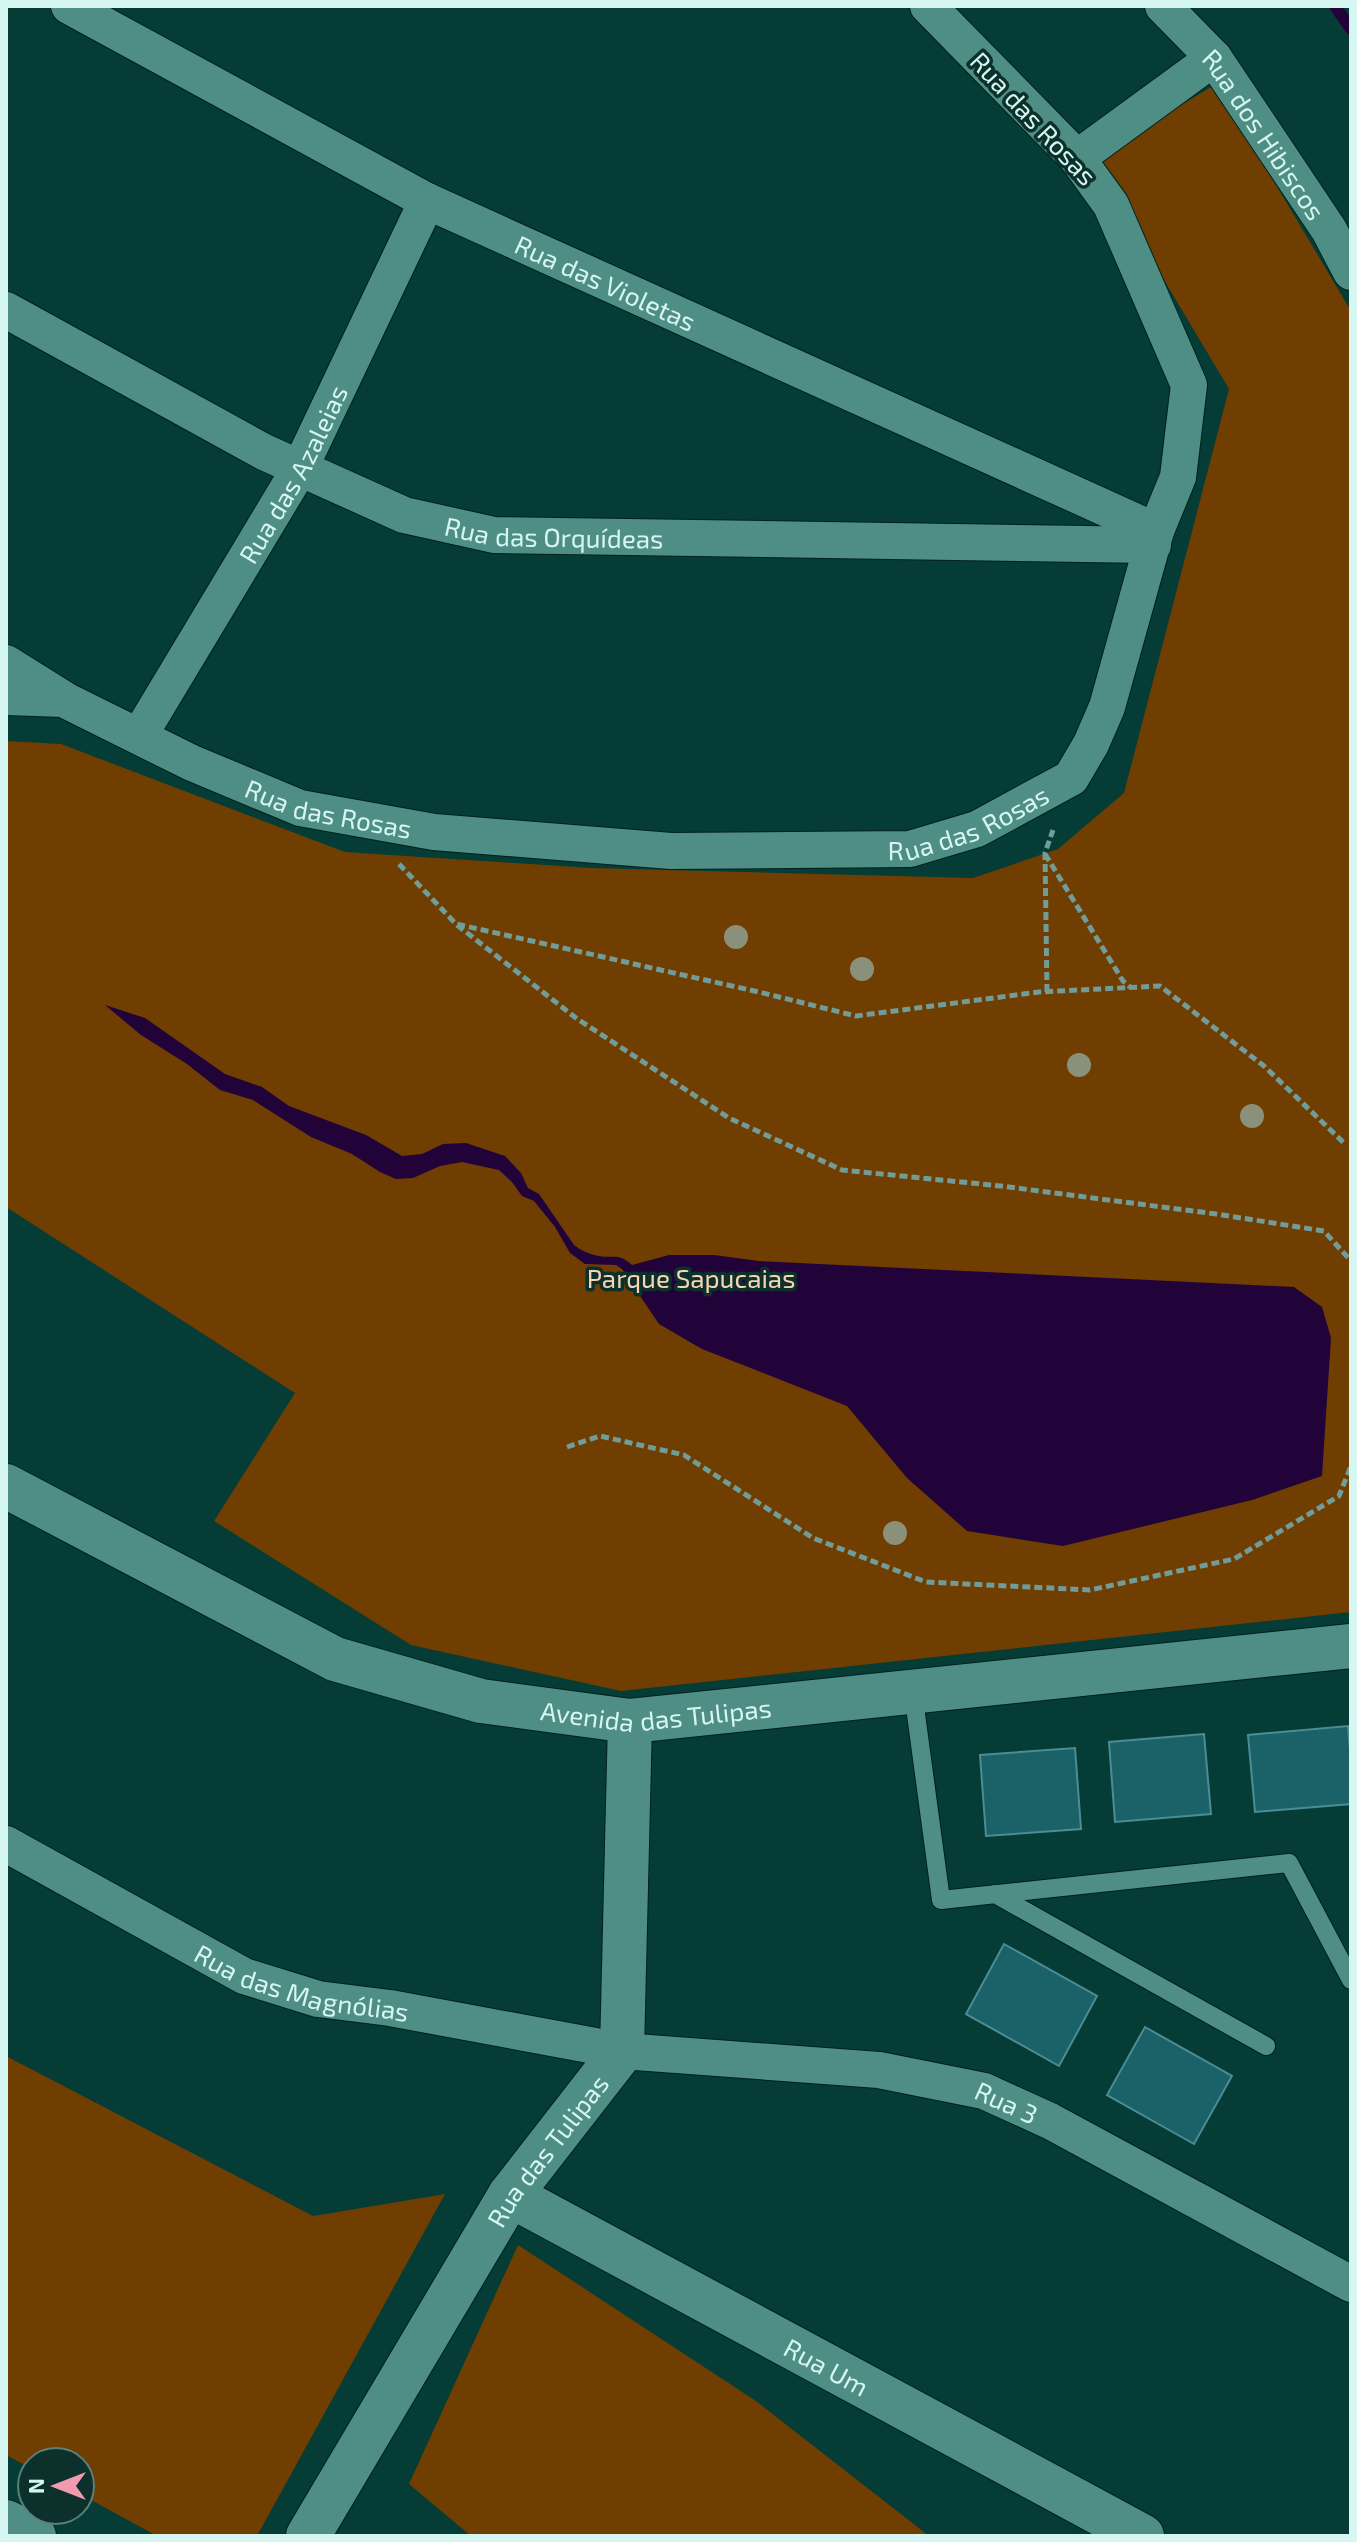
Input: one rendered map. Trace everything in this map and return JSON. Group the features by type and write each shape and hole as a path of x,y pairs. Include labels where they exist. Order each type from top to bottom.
{"street":[{"name":"Rua das Violetas","path":"69,6 427,201 1154,538"},
{"name":"Rua das Rosas","path":"6,697 63,699 192,763 300,808 434,832 671,851 910,849 977,829 1071,778 1091,744 1107,707 1154,538 1178,477 1189,385 1111,205 1077,158 928,6"},
{"name":"Rua dos Hibiscos","path":"1163,6 1214,58 1329,230 1351,272"},
{"path":"1077,158 1214,58"},
{"name":"Rua das Azaleias","path":"139,736 300,468 427,201"},
{"name":"Rua das Orquídeas","path":"6,310 264,452 404,515 494,535 1154,538"},
{"path":"6,663 63,699"},
{"name":"Avenida das Tulipas","path":"6,1486 335,1659 481,1701 630,1721 1351,1646"},
{"name":"Rua das Tulipas","path":"308,2536 510,2195 622,2051 630,1721"},
{"name":"Rua das Magnólias","path":"6,1844 244,1976 318,1999 390,2008 622,2051"},
{"name":"Rua 3","path":"622,2051 879,2070 984,2091 1050,2121 1351,2284"},
{"name":"Rua Um","path":"510,2195 1142,2536"},
{"path":"6,2522 34,2536"}],"lane":[{"path":"913,1692 941,1900 1289,1863 1351,1980"},
{"path":"995,1894 1266,2046"}],"path":[{"path":"354,817 456,924 576,1018 729,1118 842,1170 1001,1186 1324,1231 1351,1261"},
{"path":"1047,992 1045,853 1123,981 1131,987"},
{"path":"456,924 856,1016 1047,992 1160,986 1264,1066 1344,1143"},
{"path":"567,1447 600,1436 684,1455 813,1538 926,1582 1090,1590 1234,1559 1339,1496 1351,1466"}],"green space":[{"name":"Parque Sapucaias","path":"1216,84 1351,311 1351,1612 621,1691 411,1645 214,1521 295,1393 6,1207 6,741 61,744 345,852 592,868 973,878 1058,849 1124,793 1229,389 1092,159"},
{"path":"6,2056 313,2216 445,2194 257,2536 157,2536 96,2503 96,2446 16,2446 16,2460 6,2455"},
{"path":"518,2245 756,2401 929,2536 471,2536 409,2484"}],"shaded area":[{"path":"105,1005 145,1018 225,1074 262,1087 289,1106 366,1135 402,1156 422,1154 443,1144 466,1143 505,1156 521,1173 528,1188 539,1194 574,1245 593,1255 619,1257 632,1265 669,1255 714,1255 759,1261 1294,1287 1322,1307 1331,1338 1322,1476 1252,1500 1063,1546 967,1531 907,1478 847,1406 702,1349 659,1324 622,1269 616,1265 585,1264 570,1253 555,1227 534,1201 522,1196 499,1170 462,1162 440,1166 413,1178 396,1179 352,1154 311,1137 253,1100 220,1090 187,1064 141,1035"}],"building":[{"path":"1348,1726 1351,1804 1255,1812 1248,1735"},
{"path":"1204,1734 1211,1814 1115,1822 1109,1742"},
{"path":"1075,1748 1081,1829 986,1836 980,1755"},
{"path":"1004,1944 1097,1996 1059,2066 966,2014"},
{"path":"1145,2027 1232,2076 1194,2144 1107,2095"}],"waterway":[{"path":"1335,6 1351,29"}]}
